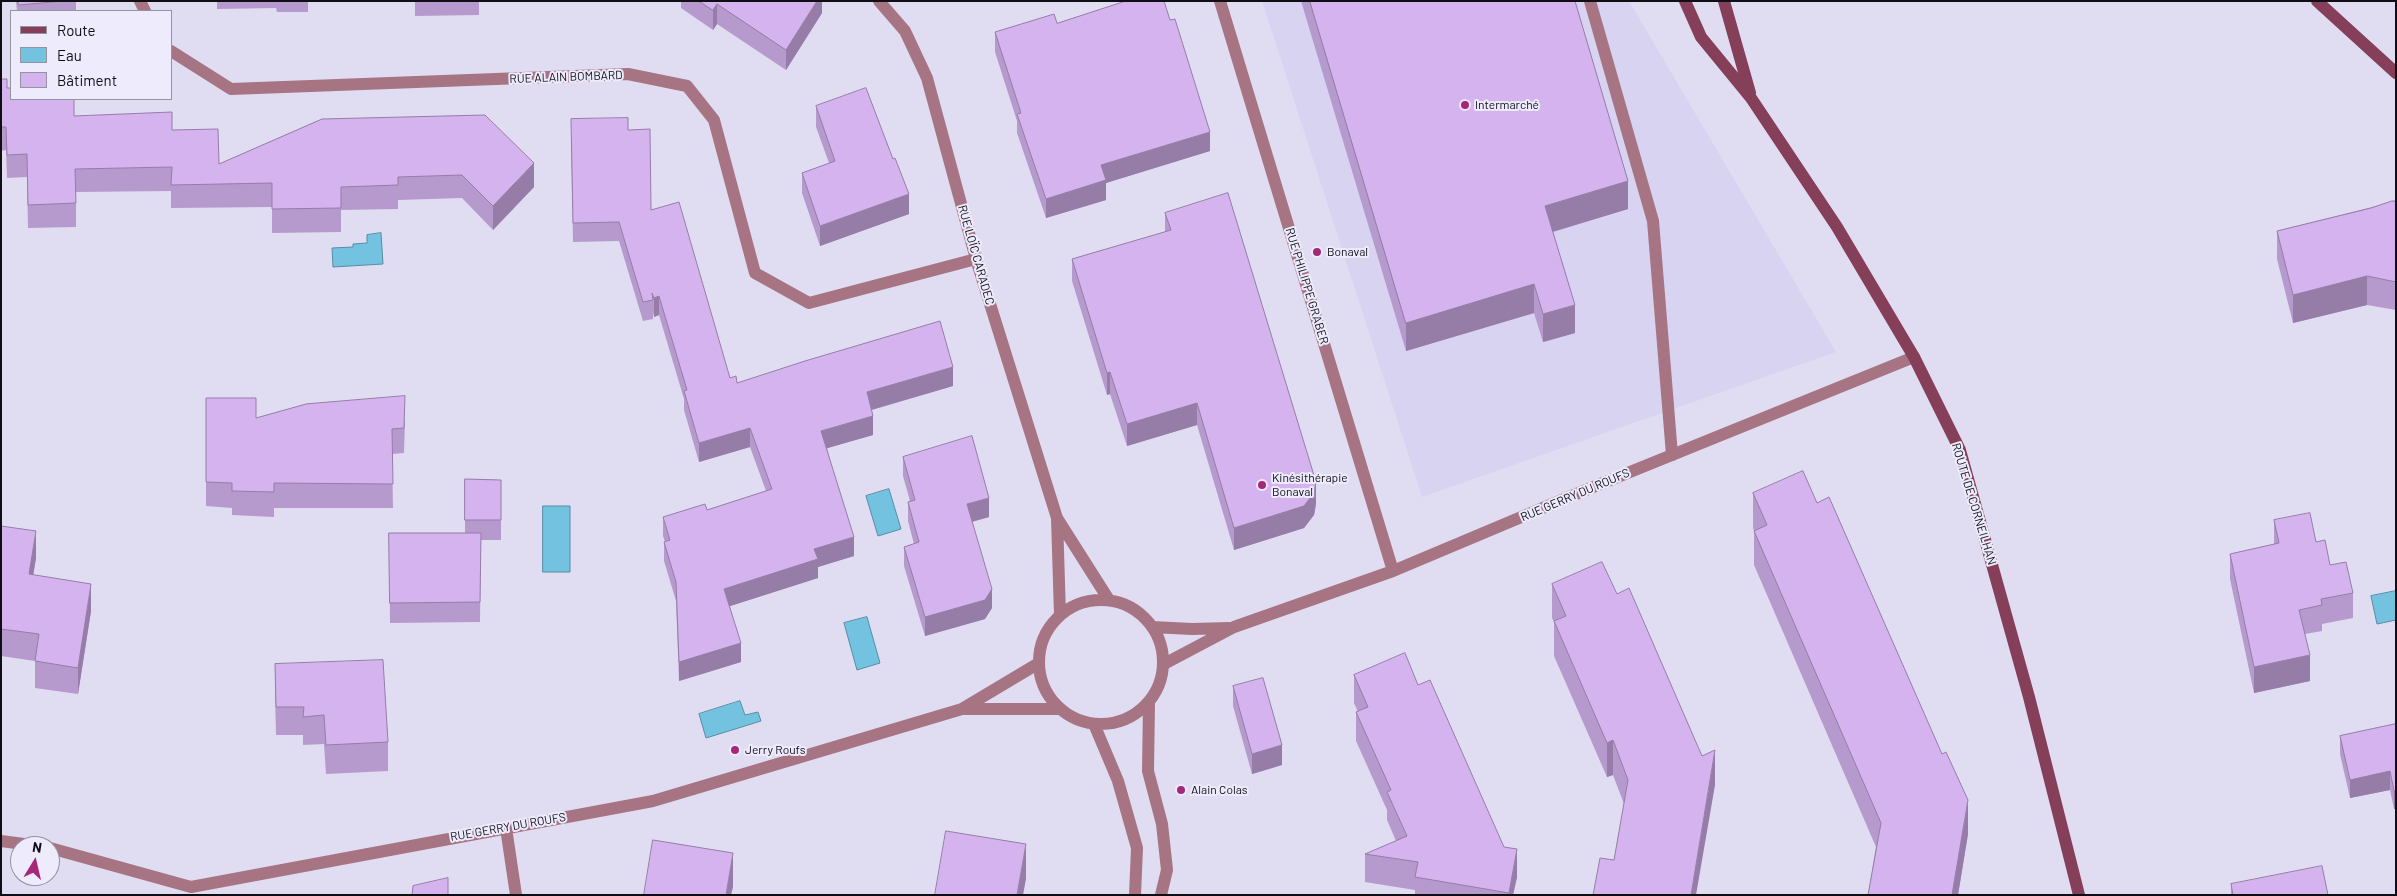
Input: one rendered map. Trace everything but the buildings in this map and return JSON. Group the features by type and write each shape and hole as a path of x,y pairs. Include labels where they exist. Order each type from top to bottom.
{"street":[{"name":"RUE LOÏC CARADEC","path":"879,1 905,31 926,78 976,259 1056,518 1060,616"},
{"name":"RUE PHILIPPE GRABER","path":"1220,1 1393,572"},
{"path":"1590,1 1652,221 1672,455"},
{"name":"ROUTE DE CORNEILHAN","path":"1685,1 1702,37 1751,98 1838,228 1914,357 1960,450 2029,697 2079,895"},
{"name":"ROUTE DE CORNEILHAN","path":"1724,1 1751,98"},
{"path":"2317,1 2396,73"},
{"name":"RUE ALAIN BOMBARD","path":"172,53 231,89 628,74 687,86 714,120 756,273 809,302 976,259"},
{"name":"RUE GERRY DU ROUFS","path":"1164,664 1234,628 1393,572 1672,455 1914,357"},
{"name":"RUE LOÏC CARADEC","path":"1056,518 1109,600"},
{"path":"1109,600 1125,605 1140,614 1152,627 1161,644 1164,664 1159,685 1149,702 1133,716 1114,723 1094,724 1076,719 1061,709 1046,689 1039,664 1041,646 1048,629 1060,616 1075,606 1091,601 1109,600"},
{"name":"RUE GERRY DU ROUFS","path":"1152,627 1192,629 1234,628"},
{"name":"RUE GERRY DU ROUFS","path":"60,851 191,891 506,828 653,801 962,709 1039,664"},
{"path":"1149,702 1148,771 1162,824 1168,870 1161,895"},
{"name":"RUE GERRY DU ROUFS","path":"962,709 1061,709"},
{"path":"1094,724 1118,781 1137,848 1135,895"},
{"path":"506,828 516,895"}],"shaded area":[{"path":"1262,1 1629,1 1836,352 1422,497"}],"water":[{"path":"381,233 383,264 333,267 332,248 353,247 353,244 367,243 367,235"},
{"path":"889,489 901,529 878,536 866,496"},
{"path":"543,506 570,506 570,572 543,572"},
{"path":"2396,591 2396,620 2377,624 2371,596"},
{"path":"867,617 880,663 857,670 844,623"},
{"path":"740,701 745,715 758,712 761,721 706,738 699,714"}],"place":[{"name":"Intermarché","path":"1465,105"},
{"name":"Bonaval","path":"1317,252"},
{"name":"Kinésithérapie Bonaval","path":"1262,485"},
{"name":"Jerry Roufs","path":"735,750"},
{"name":"Alain Colas","path":"1181,790"}]}
